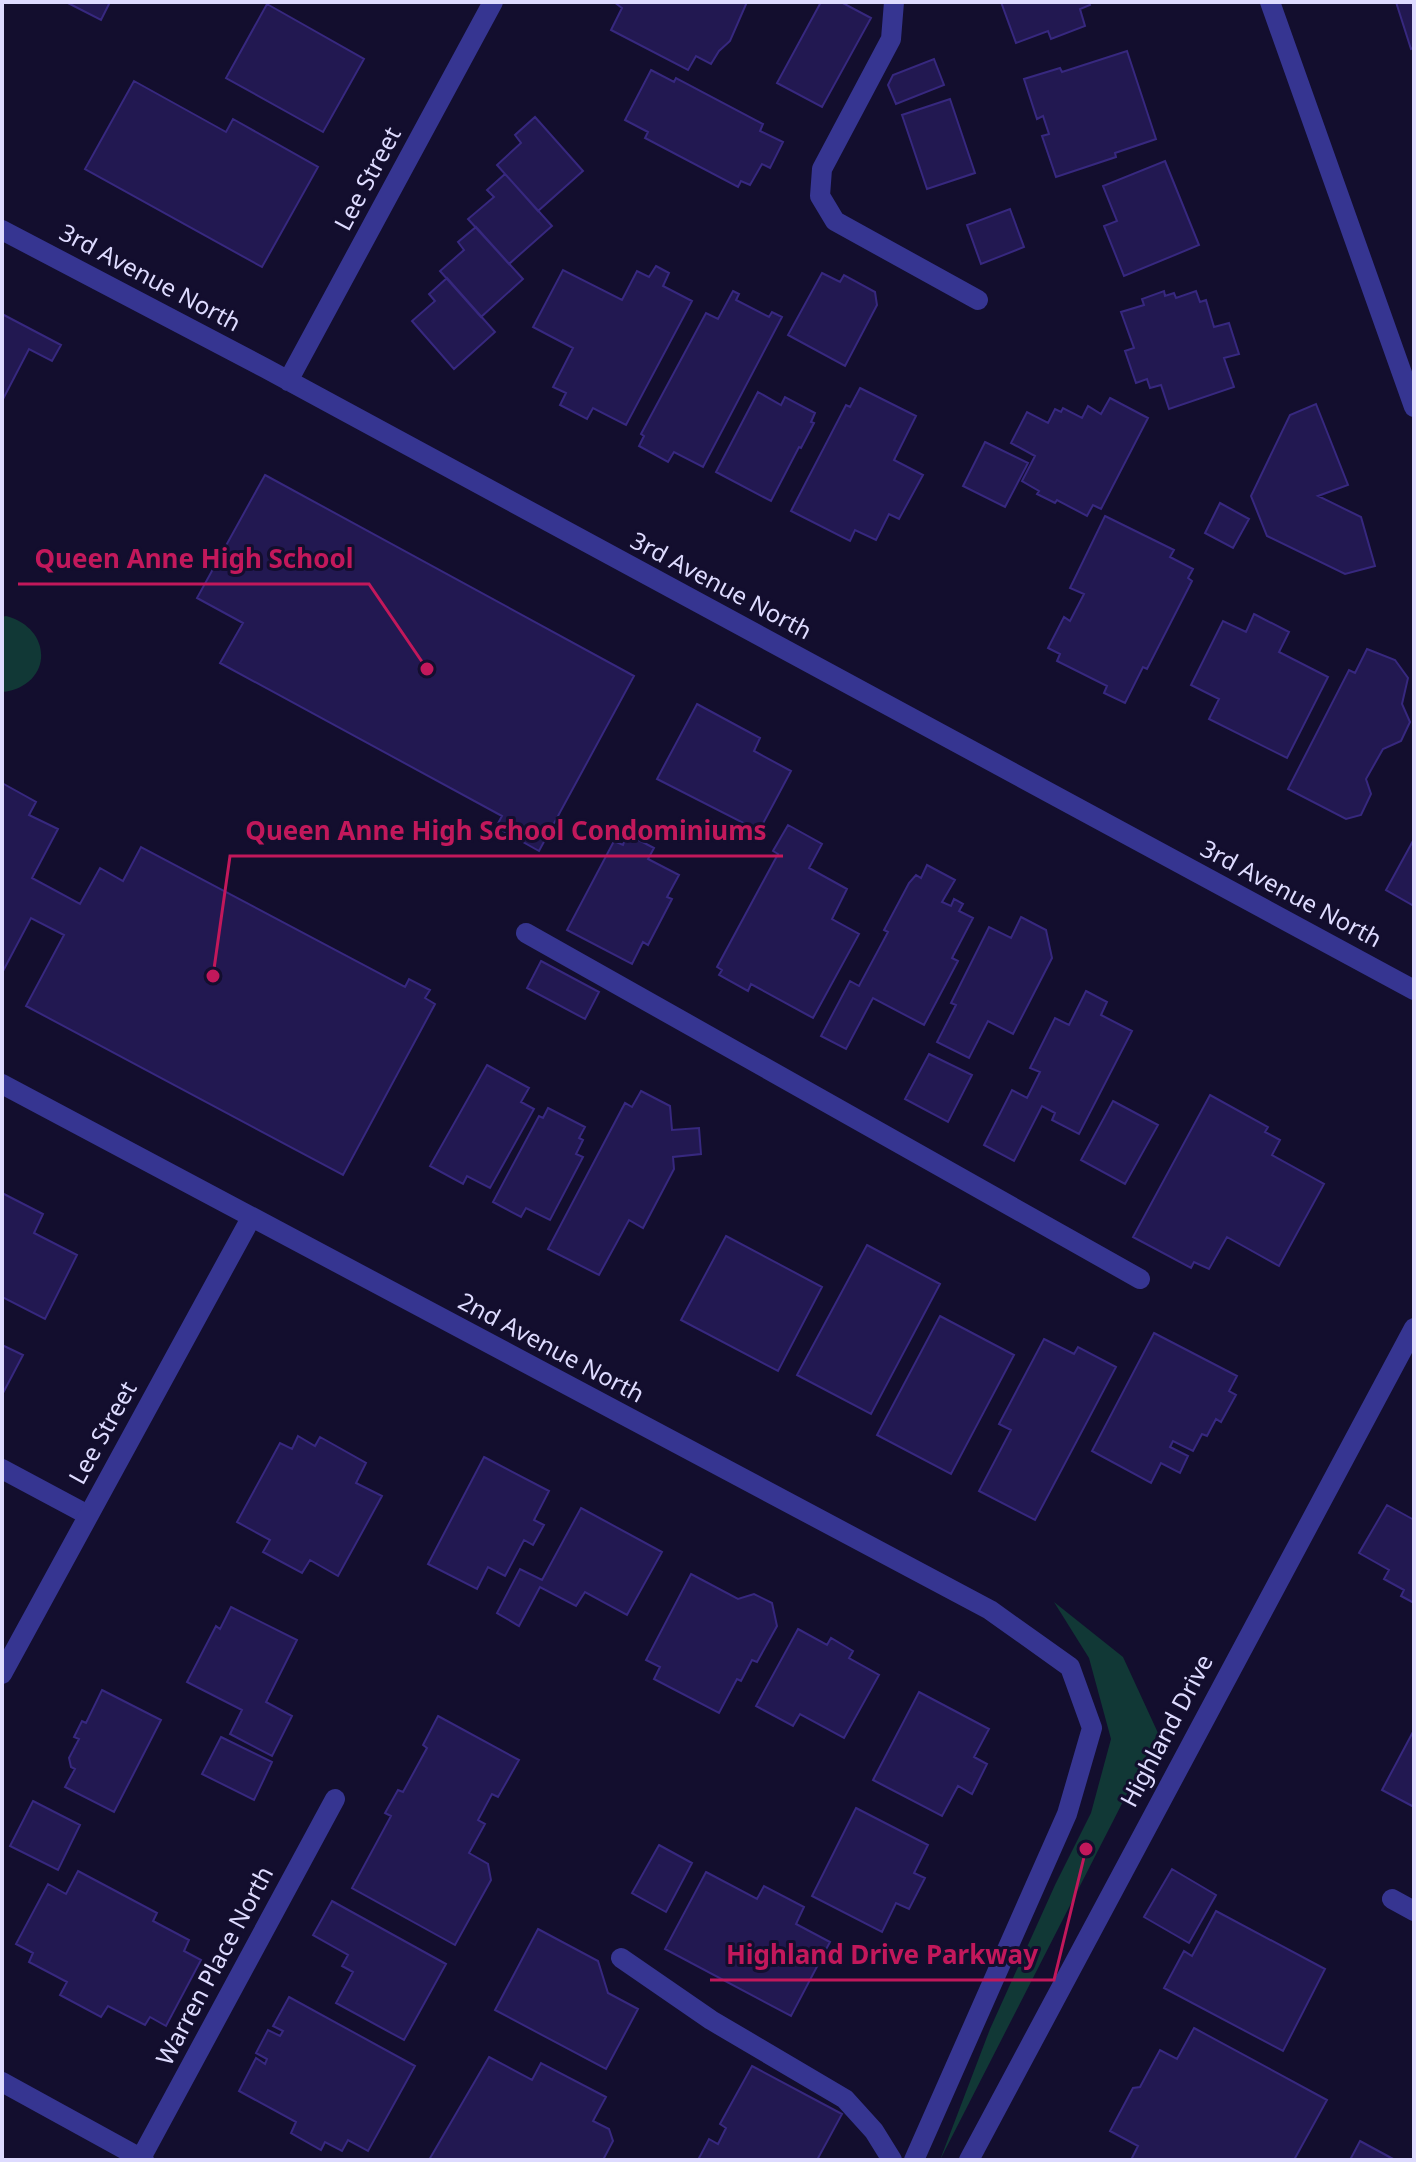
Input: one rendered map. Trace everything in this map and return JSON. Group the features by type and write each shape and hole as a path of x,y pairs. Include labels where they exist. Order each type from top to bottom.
{"street":[{"name":"Lee Street","path":"288,381 493,2"},
{"path":"894,2 891,39 822,169 820,196 835,221 978,300"},
{"path":"1270,2 1414,407"},
{"name":"3rd Avenue North","path":"2,230 288,381 1414,990"},
{"path":"526,933 1140,1279"},
{"name":"2nd Avenue North","path":"2,1084 990,1610 1070,1667 1092,1728 1067,1814 914,2160"},
{"name":"Lee Street","path":"2,1674 251,1218"},
{"name":"Highland Drive","path":"969,2160 1414,1328"},
{"path":"2,1469 88,1515"},
{"name":"Warren Place North","path":"142,2159 335,1799"},
{"path":"1392,1899 1414,1911"},
{"path":"621,1958 711,2020 845,2099 874,2131 892,2160"},
{"path":"2,2082 142,2159"}],"green space":[{"path":"2,617 22,623 33,633 41,657 31,680 19,688 2,692"},
{"path":"1054,1602 1123,1657 1158,1733 940,2160 990,2029 1091,1813 1111,1739 1089,1658"}],"building":[{"path":"66,2 110,2 101,20"},
{"path":"614,2 747,2 730,41 711,64 696,56 688,70 611,30 622,8"},
{"path":"821,2 841,2 871,18 822,107 777,83"},
{"path":"1001,2 1089,2 1090,5 1080,9 1085,26 1051,39 1048,31 1016,43"},
{"path":"1396,2 1414,2 1414,48 1411,49"},
{"path":"267,4 364,59 323,132 226,78"},
{"path":"1127,51 1156,139 1115,153 1116,157 1056,177 1042,136 1049,134 1043,116 1037,119 1024,79 1060,68 1062,72"},
{"path":"934,59 944,85 896,104 888,85 893,75"},
{"path":"651,70 674,82 676,78 763,124 760,131 783,142 770,168 762,164 750,185 741,181 738,187 645,138 648,132 625,120"},
{"path":"134,81 226,132 233,119 318,167 262,267 85,169"},
{"path":"950,99 975,173 927,189 902,115"},
{"path":"535,117 583,171 538,211 497,165 521,143 515,135"},
{"path":"1165,161 1199,245 1124,276 1104,226 1117,221 1103,186"},
{"path":"505,174 552,226 509,264 468,219 494,197 487,190"},
{"path":"1010,209 1024,247 981,264 967,225"},
{"path":"476,227 523,279 481,317 440,271 464,250 458,242"},
{"path":"656,266 669,273 663,286 692,301 626,425 593,408 587,419 560,405 566,393 553,387 573,348 533,327 563,270 622,300 637,271 649,277"},
{"path":"822,273 840,282 844,275 875,292 877,305 845,366 788,335"},
{"path":"447,278 495,332 454,369 412,321 435,301 429,294"},
{"path":"733,291 739,294 736,300 769,317 772,312 782,317 703,467 674,452 668,462 639,446 644,436 641,434 706,313 718,319"},
{"path":"1164,291 1165,296 1174,293 1176,298 1196,291 1200,302 1206,300 1214,327 1229,323 1239,354 1224,358 1234,387 1169,409 1161,385 1150,388 1147,379 1136,383 1125,351 1134,348 1121,312 1144,305 1142,299"},
{"path":"2,314 61,345 52,361 29,349 2,401"},
{"path":"860,388 916,416 894,460 923,475 899,519 889,514 876,540 855,530 850,541 791,511 846,405 850,407"},
{"path":"758,392 781,405 785,397 815,413 811,422 814,423 771,501 716,472"},
{"path":"1110,398 1148,418 1101,509 1093,505 1087,516 1057,500 1055,503 1037,494 1039,491 1022,481 1035,456 1011,443 1027,412 1048,423 1055,409 1061,412 1063,408 1082,418 1088,406 1101,414"},
{"path":"1316,404 1348,485 1318,496 1361,517 1375,566 1345,574 1267,536 1251,496 1290,415"},
{"path":"985,442 1028,463 1005,507 963,486"},
{"path":"265,475 634,676 539,851 496,827 502,816 220,663 243,623 197,598"},
{"path":"1220,503 1249,519 1233,548 1205,533"},
{"path":"1105,516 1174,550 1170,557 1193,569 1188,578 1192,581 1147,669 1143,667 1125,703 1104,693 1107,686 1057,661 1060,654 1048,648 1064,617 1070,621 1084,594 1070,588"},
{"path":"1254,614 1289,632 1279,652 1328,677 1287,758 1209,719 1219,699 1191,685 1223,621 1246,632"},
{"path":"1367,649 1395,660 1408,678 1402,704 1410,722 1401,741 1383,749 1366,779 1371,794 1361,815 1346,819 1288,789 1349,670 1355,673"},
{"path":"697,704 760,738 754,751 791,771 759,831 657,779"},
{"path":"2,783 36,802 29,815 58,829 32,878 80,904 100,868 123,881 141,847 405,987 409,979 430,990 425,998 435,1004 343,1175 26,1006 64,935 31,918 2,973"},
{"path":"788,825 822,844 809,868 847,889 832,919 859,934 813,1018 751,984 748,991 719,975 722,970 717,967 778,854 773,851"},
{"path":"627,834 654,848 648,859 679,875 667,897 672,899 648,945 643,942 632,964 567,930 614,841 623,845"},
{"path":"1414,839 1414,906 1386,890"},
{"path":"927,865 955,880 942,902 951,906 954,899 963,904 959,911 973,918 952,958 958,961 924,1025 873,998 846,1049 821,1036 850,981 859,986 888,932 884,930 909,883 916,875 921,878"},
{"path":"1021,917 1046,930 1052,958 1013,1034 988,1021 969,1058 937,1042 956,1005 951,1003 989,927 1011,938"},
{"path":"541,961 599,992 585,1019 527,988"},
{"path":"1086,991 1107,1002 1101,1015 1132,1031 1079,1134 1052,1120 1055,1113 1042,1106 1014,1161 984,1145 1012,1090 1027,1098 1040,1072 1030,1068 1055,1018 1069,1025"},
{"path":"929,1054 972,1075 948,1122 905,1099"},
{"path":"487,1065 529,1088 521,1102 534,1109 490,1188 467,1176 463,1184 430,1166"},
{"path":"641,1091 670,1106 672,1130 699,1128 701,1154 673,1157 674,1169 643,1228 629,1220 599,1275 548,1249 625,1103 632,1107"},
{"path":"1210,1095 1268,1127 1265,1132 1280,1140 1272,1155 1324,1184 1279,1266 1227,1237 1209,1269 1194,1262 1191,1268 1133,1237"},
{"path":"1113,1101 1158,1125 1125,1184 1081,1160"},
{"path":"548,1108 585,1127 576,1154 583,1157 550,1220 526,1208 521,1217 493,1202 539,1116 543,1118"},
{"path":"2,1193 43,1214 34,1233 77,1255 45,1319 2,1297"},
{"path":"726,1236 822,1287 778,1371 681,1320"},
{"path":"867,1245 940,1284 871,1414 797,1375"},
{"path":"940,1316 1014,1355 951,1474 877,1435"},
{"path":"1154,1333 1237,1376 1229,1391 1236,1395 1221,1422 1216,1419 1207,1436 1202,1434 1193,1451 1173,1441 1170,1447 1188,1456 1180,1473 1161,1463 1151,1483 1092,1451"},
{"path":"1044,1339 1074,1354 1078,1347 1116,1367 1035,1520 979,1491 1011,1430 999,1424"},
{"path":"2,1345 23,1355 3,1393 2,1393"},
{"path":"298,1436 315,1446 320,1437 366,1463 356,1483 382,1496 338,1576 310,1560 302,1573 263,1552 270,1540 237,1522 280,1443 292,1449"},
{"path":"484,1457 549,1491 534,1520 544,1525 533,1545 524,1540 505,1576 488,1567 477,1589 428,1564"},
{"path":"1387,1505 1414,1520 1414,1603 1401,1596 1404,1590 1384,1579 1389,1570 1359,1553"},
{"path":"581,1508 662,1552 627,1615 585,1592 576,1606 540,1587 519,1626 497,1613 520,1569 542,1580"},
{"path":"691,1574 738,1599 754,1594 772,1603 777,1626 757,1662 752,1660 741,1681 737,1679 719,1713 654,1679 660,1667 646,1660"},
{"path":"231,1607 297,1640 266,1702 292,1716 272,1756 230,1734 242,1710 187,1682 216,1626 220,1629"},
{"path":"798,1629 827,1645 831,1638 853,1651 849,1658 879,1675 844,1738 800,1714 793,1726 756,1706"},
{"path":"102,1690 161,1720 114,1812 65,1787 75,1769 71,1767 69,1758 79,1739 74,1737 82,1721 86,1723"},
{"path":"919,1692 989,1729 974,1757 987,1764 972,1794 958,1786 942,1816 873,1780"},
{"path":"438,1716 519,1760 498,1797 492,1794 478,1820 485,1824 469,1853 488,1864 491,1880 455,1945 352,1888 391,1816 385,1813 398,1790 403,1792 427,1748 423,1745"},
{"path":"1414,1730 1414,1807 1382,1790"},
{"path":"221,1737 272,1762 254,1800 202,1774"},
{"path":"33,1801 80,1825 58,1870 10,1846"},
{"path":"856,1808 928,1845 914,1873 925,1878 909,1909 896,1903 882,1932 812,1896"},
{"path":"659,1845 692,1863 666,1912 632,1893"},
{"path":"1172,1869 1216,1895 1189,1943 1144,1917"},
{"path":"78,1871 157,1913 153,1921 189,1940 184,1951 201,1960 166,2026 150,2017 145,2025 108,2006 101,2017 60,1995 67,1982 29,1962 33,1953 16,1944 48,1884 66,1894"},
{"path":"706,1872 757,1899 764,1886 804,1907 796,1924 830,1942 791,2016 665,1949"},
{"path":"332,1901 446,1964 404,2040 336,2003 353,1972 342,1966 348,1955 313,1935"},
{"path":"1216,1911 1325,1969 1283,2051 1164,1988 1184,1951 1192,1956"},
{"path":"538,1929 598,1961 608,1993 638,2009 606,2069 495,2010"},
{"path":"289,1997 415,2066 368,2151 348,2140 342,2151 325,2142 321,2150 291,2133 296,2122 239,2091 256,2058 265,2064 267,2059 256,2053 268,2030 280,2036 283,2031 273,2026"},
{"path":"1194,2028 1327,2100 1294,2160 1131,2160 1138,2146 1110,2131 1133,2088 1140,2087 1160,2050 1177,2059"},
{"path":"489,2057 532,2080 541,2063 606,2097 593,2121 609,2129 613,2141 603,2160 429,2160"},
{"path":"752,2066 842,2114 817,2160 698,2160 709,2139 718,2144 726,2128 720,2124"},
{"path":"1360,2141 1395,2160 1350,2160"}],"place":[{"name":"Queen Anne High School","path":"427,669"},
{"name":"Queen Anne High School Condominiums","path":"213,976"},
{"name":"Highland Drive Parkway","path":"1086,1849"}]}
